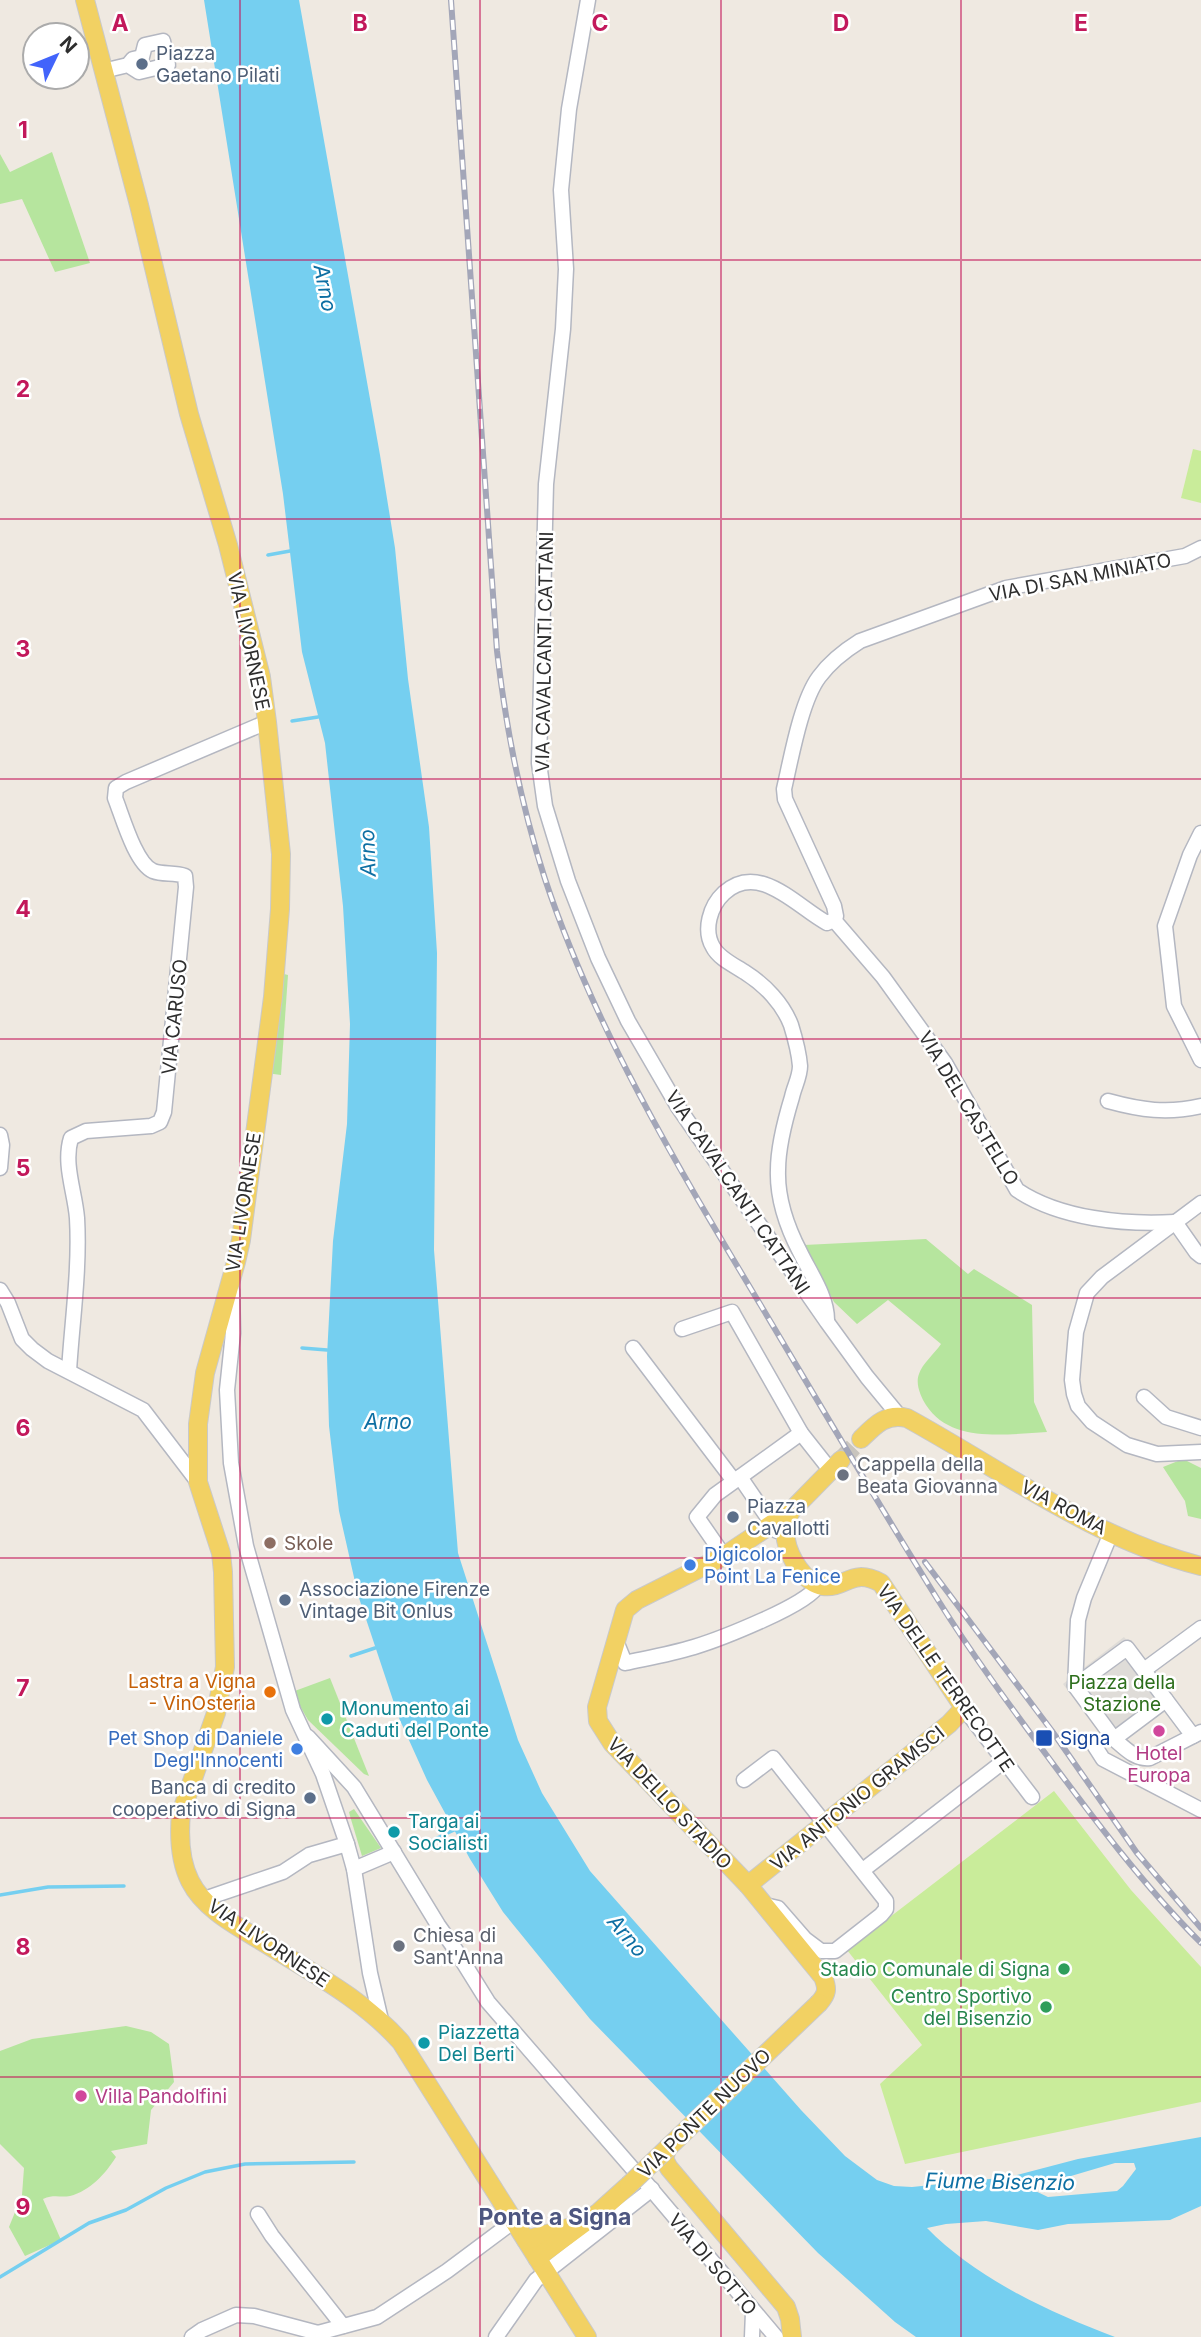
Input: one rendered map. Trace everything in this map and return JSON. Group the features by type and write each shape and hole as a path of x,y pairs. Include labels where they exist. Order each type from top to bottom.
{"main road":[{"name":"VIA LIVORNESE","path":"85,0 139,205 189,414 228,545 261,677 281,854 273,997 242,1228 205,1373 198,1424 198,1482 220,1553 225,1610 225,1667 216,1713 204,1753 183,1805 180,1827 184,1866 190,1881 221,1915 364,2006 381,2020 406,2049 587,2337"},
{"path":"861,1439 881,1420 900,1417"},
{"name":"VIA ROMA","path":"900,1417 916,1423 1007,1477 1111,1532 1177,1560 1201,1566"},
{"path":"723,1556 790,1512 836,1466"},
{"path":"790,1512 785,1536 788,1547 805,1576 818,1585"},
{"name":"VIA DELLO STADIO","path":"723,1556 637,1600 625,1610 597,1707 598,1721 611,1743 748,1885 823,1977 827,1986 826,1994 819,2003"},
{"name":"VIA DELLE TERRECOTTE","path":"818,1585 832,1585 862,1576 881,1583 964,1708"},
{"name":"VIA ANTONIO GRAMSCI","path":"748,1885 949,1724 964,1708"},
{"name":"VIA PONTE NUOVO","path":"542,2265 587,2220 640,2181 667,2149 819,2003"},
{"path":"667,2149 664,2159 668,2168 786,2307 792,2337"},
{"name":"VIA PONTE NUOVO","path":"526,2240 587,2220"}],"street":[{"name":"VIA CAVALCANTI CATTANI","path":"588,0 569,109 561,190 566,269 563,329 546,484 539,763 545,806 568,881 598,958 628,1021 678,1107 827,1322 900,1417"},
{"path":"103,71 128,65"},
{"name":"VIA DI SAN MINIATO","path":"834,920 834,906 785,799 784,789 807,701 817,679 840,654 860,641 1006,588 1185,556 1201,548"},
{"name":"VIA CARUSO","path":"69,1371 77,1228 67,1152 71,1138 86,1131 151,1126 160,1122 164,1112 186,887 185,876 174,872 160,873 149,870 142,861 115,798 116,788 267,722"},
{"path":"1201,833 1190,855 1165,926 1174,1006 1201,1060"},
{"name":"VIA DEL CASTELLO","path":"827,1322 824,1301 782,1209 778,1170 786,1119 800,1069 790,1023 782,1007 769,993 713,948 709,933 709,918 715,904 725,892 738,885 753,882 775,888 827,923 834,920 883,977 945,1063 1017,1190 1032,1200 1068,1213 1139,1224 1175,1222"},
{"path":"1108,1101 1144,1110 1189,1109 1201,1106"},
{"path":"0,1135 0,1168"},
{"path":"1201,1203 1102,1277 1087,1293 1081,1309 1074,1350 1074,1394 1078,1406 1092,1422 1127,1445 1157,1454 1201,1452"},
{"path":"1175,1222 1201,1256"},
{"path":"231,1278 233,1333 227,1390 231,1463 252,1574 299,1727 323,1774 347,1844 354,1869 370,1973 381,2020"},
{"path":"0,1290 22,1339 48,1361 143,1410 198,1482"},
{"path":"682,1329 732,1312 801,1433 836,1466"},
{"path":"633,1348 788,1547"},
{"path":"1144,1397 1166,1417 1201,1428"},
{"path":"723,1556 697,1517 715,1495 801,1433"},
{"path":"1075,1686 1127,1648 1166,1700 1197,1734 1150,1758 1134,1756 1114,1738 1075,1686 1078,1620 1111,1532"},
{"path":"616,1641 625,1663 695,1647 768,1618 813,1594 818,1585"},
{"path":"1144,1670 1201,1628"},
{"path":"1114,1738 1166,1700"},
{"name":"VIA DELLE TERRECOTTE","path":"964,1708 1032,1797"},
{"name":"VIA DI SOTTO","path":"299,1727 354,1787 488,2002 776,2337"},
{"path":"1094,1745 1103,1759 1201,1810"},
{"path":"744,1780 773,1758 863,1870 1004,1761"},
{"path":"204,1899 283,1872 309,1855 347,1844"},
{"path":"354,1869 394,1852"},
{"name":"VIA DELLO STADIO","path":"764,1905 778,1908 805,1939 821,1951 835,1951 886,1909 887,1901 863,1870"},
{"path":"496,2337 505,2330 536,2280 542,2265 640,2181"},
{"path":"258,2214 271,2236 343,2326"},
{"path":"192,2337 236,2315 254,2316 318,2335 377,2317 447,2271 514,2221"},
{"path":"752,2337 753,2312"}],"green space":[{"path":"52,152 90,263 55,272 22,199 0,204 0,154 10,172"},
{"path":"1193,449 1201,451 1201,503 1181,498"},
{"path":"280,973 288,975 281,1075 266,1073"},
{"path":"926,1239 968,1274 974,1269 1032,1305 1034,1402 1047,1432 981,1434 950,1426 937,1417 924,1402 918,1382 923,1366 941,1344 888,1300 857,1324 834,1302 804,1245"},
{"path":"1183,1459 1201,1468 1201,1519 1188,1516 1185,1501 1163,1467"},
{"path":"330,1678 369,1776 308,1720 292,1692"},
{"name":"Centro Sportivo del Bisenzio","path":"1054,1791 1131,1890 1201,1967 1201,2102 905,2164 880,2084 922,2045 847,1950"},
{"path":"354,1809 381,1848 362,1856 349,1812"},
{"name":"Villa Pandolfini","path":"126,2026 151,2032 169,2044 174,2082 151,2110 147,2144 111,2151 116,2157 112,2163 97,2181 77,2194 43,2199 61,2240 25,2256 9,2227 22,2195 24,2168 0,2144 0,2051 32,2039"}],"shaded area":[{"name":"Piazza della Stazione","path":"1124,1637 1177,1701 1110,1747 1063,1684"}],"water":[{"name":"Arno","path":"204,0 299,0 395,548 408,679 429,827 437,953 434,1250 458,1553 518,1740 542,1793 590,1871 801,2110 845,2156 877,2180 894,2186 912,2187 1009,2177 1078,2159 1201,2137 1201,2206 1170,2220 1068,2224 1038,2230 986,2221 927,2228 968,2263 1015,2292 1065,2317 1115,2337 916,2337 895,2322 818,2253 590,2019 503,1912 470,1859 427,1780 399,1718 358,1595 339,1511 329,1426 327,1356 333,1241 347,1124 350,1024 343,906 325,743 302,652 283,494","holes":["1115,2163 1134,2163 1136,2169 1117,2191 1048,2197 1029,2188 1040,2182"]}],"waterway":[{"path":"268,555 290,551"},
{"path":"292,721 318,717"},
{"path":"302,1348 327,1350"},
{"path":"351,1656 375,1648"},
{"path":"431,1841 454,1830"},
{"path":"0,1895 48,1887 124,1886"},
{"path":"0,2277 89,2223 126,2210 166,2188 205,2172 245,2164 354,2162"}],"tunnel":[{"path":"841,1460 861,1439"}],"railway":[{"path":"451,0 497,651 522,795 536,851 565,935 614,1044 670,1150 938,1600 1004,1697 1101,1827 1139,1875 1201,1943"},
{"path":"925,1562 1052,1731 1137,1853 1201,1928"}],"place":[{"name":"Piazza Gaetano Pilati","path":"142,64"},
{"name":"Cappella della Beata Giovanna","path":"843,1475"},
{"name":"Piazza Cavallotti","path":"733,1517"},
{"name":"Skole","path":"270,1543"},
{"name":"Digicolor Point La Fenice","path":"690,1565"},
{"name":"Associazione Firenze Vintage Bit Onlus","path":"285,1600"},
{"name":"Lastra a Vigna - VinOsteria","path":"270,1692"},
{"name":"Monumento ai Caduti del Ponte","path":"327,1719"},
{"name":"Hotel Europa","path":"1159,1731"},
{"name":"Signa","path":"1044,1738"},
{"name":"Pet Shop di Daniele Degl'Innocenti","path":"297,1749"},
{"name":"Banca di credito cooperativo di Signa","path":"310,1798"},
{"name":"Targa ai Socialisti","path":"394,1832"},
{"name":"Chiesa di Sant'Anna","path":"399,1946"},
{"name":"Stadio Comunale di Signa","path":"1064,1969"},
{"name":"Centro Sportivo del Bisenzio","path":"1046,2007"},
{"name":"Piazzetta Del Berti","path":"424,2043"},
{"name":"Villa Pandolfini","path":"81,2096"}],"district":[{"name":"Ponte a Signa","path":"555,2217"}],"water label":[{"name":"Fiume Bisenzio","path":"1000,2182"}]}
